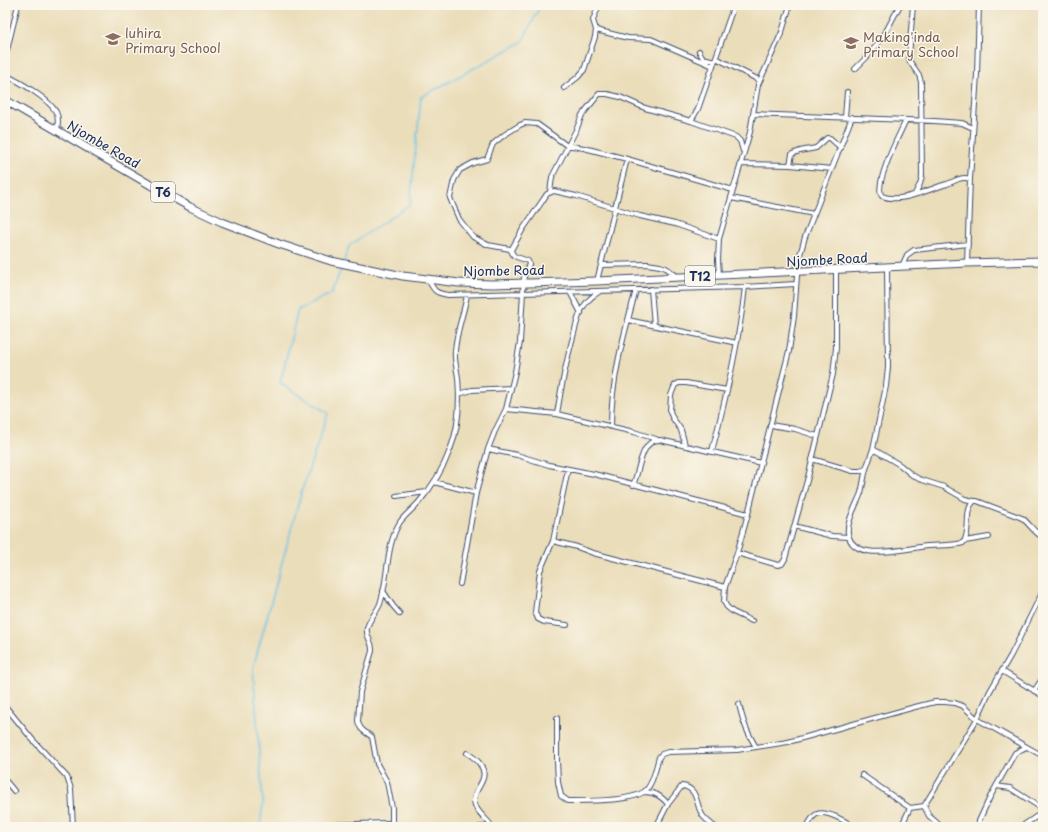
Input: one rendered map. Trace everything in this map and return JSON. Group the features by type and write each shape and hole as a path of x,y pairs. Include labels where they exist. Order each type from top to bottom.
{"highway":[{"name":"Njombe Road","path":"5,100 154,187 203,213 248,233 331,261 428,280 460,283 597,281 677,276 1043,261"}],"street":[{"path":"5,58 18,5"},
{"path":"564,88 584,70 595,37 596,30 593,20 599,5"},
{"path":"691,122 698,109 734,5"},
{"path":"719,275 718,260 720,239 743,151 750,132 760,80 776,45 790,5"},
{"path":"855,69 868,56 883,37 900,5"},
{"path":"914,5 908,56 920,78 922,120 921,180 915,194"},
{"path":"967,263 970,179 977,74 979,5"},
{"path":"596,30 628,38 651,39 713,66"},
{"path":"699,51 703,58 716,59 760,80"},
{"path":"5,75 20,83 50,104 58,118 57,131"},
{"path":"845,117 848,92"},
{"path":"550,192 552,177 584,113 596,96 602,94 620,96 645,108 736,137 740,141 743,151"},
{"path":"753,114 922,120 962,123 973,128"},
{"path":"752,621 733,612 727,607 724,602 725,587 737,553 748,514 789,351 794,316 797,272 806,237 852,117"},
{"path":"906,120 882,178 880,190 882,196 899,198 949,183 959,178 965,177 970,179"},
{"path":"460,584 476,493 488,449 506,409 518,356 524,276 529,264 528,262 514,256 512,250 507,247 484,243 473,237 464,226 450,198 457,173 473,163 487,159 495,142 513,129 526,123 537,124 561,142 569,145 627,159 733,190"},
{"path":"790,165 792,154 816,148 827,138 830,138 841,148"},
{"path":"597,281 627,159"},
{"path":"740,164 790,165 832,169"},
{"path":"512,250 523,229 547,194 554,191 576,196 615,209 675,224 720,239"},
{"path":"731,198 814,214"},
{"path":"902,267 907,254 914,250 968,244"},
{"path":"601,265 647,264 666,268 677,276"},
{"path":"887,268 888,367 884,399 862,490 848,525 849,537 853,544 859,549 875,552 960,544 965,541 989,537"},
{"path":"737,553 778,565 782,564 812,459 833,374 836,348 836,270"},
{"path":"428,280 435,291 439,294 448,295 745,287 796,284"},
{"path":"712,451 737,343 745,287"},
{"path":"651,289 654,326"},
{"path":"611,426 612,394 618,362 636,290"},
{"path":"557,414 567,360 581,312 592,296 600,291"},
{"path":"570,292 581,312"},
{"path":"391,825 392,808 387,782 377,764 372,737 363,732 358,726 360,692 372,651 372,644 367,634 368,626 379,605 396,530 408,511 417,504 434,482 450,450 459,412 455,352 467,295"},
{"path":"628,320 737,343"},
{"path":"685,445 682,430 672,417 670,411 671,394 675,384 686,383 727,390"},
{"path":"459,394 472,390 511,388"},
{"path":"506,409 557,414 646,435 656,440 685,445 761,463"},
{"path":"770,425 795,429 817,436"},
{"path":"633,485 644,450 652,440 656,440"},
{"path":"488,449 517,455 748,514"},
{"path":"873,449 900,465 919,479 944,487 965,499 980,501 1022,518 1028,522 1036,533 1043,537"},
{"path":"812,459 853,471 866,469"},
{"path":"567,625 544,622 538,619 535,612 540,571 553,541 568,469"},
{"path":"434,482 476,493"},
{"path":"396,496 427,492"},
{"path":"965,541 970,506 974,501"},
{"path":"794,526 832,536 849,537"},
{"path":"553,541 593,553 725,587"},
{"path":"383,591 400,614"},
{"path":"924,806 977,719 990,691 1002,671 1043,591"},
{"path":"1002,671 1043,696"},
{"path":"1034,691 1043,678"},
{"path":"644,792 648,789 659,757 662,754 680,751 737,750 788,742 915,706 935,702 955,703 963,706 977,719 1043,756"},
{"path":"739,704 743,724 747,734 756,747"},
{"path":"5,706 32,739 67,776 71,789 72,827"},
{"path":"557,718 558,782 561,796 565,800 620,798 644,792 654,793 664,799 668,804"},
{"path":"974,827 979,821 996,786 1015,753 1026,747"},
{"path":"467,753 480,763 483,768 484,777 475,794 474,801 479,812 489,821 492,827 480,827"},
{"path":"862,775 910,808 924,806"},
{"path":"5,780 14,791"},
{"path":"656,827 668,804 682,786 694,792 703,816 715,827"},
{"path":"996,786 1010,788 1043,809"},
{"path":"924,806 929,816 942,827"},
{"path":"901,827 910,808"},
{"path":"1021,827 1043,812"},
{"path":"807,827 815,815 822,813 837,817 854,827"},
{"path":"978,827 979,821"},
{"path":"329,825 391,825 405,827"}],"waterway":[{"path":"344,261 349,246 410,204 421,97 522,42 541,5"},
{"path":"260,827 263,803 253,668 302,490 328,413 280,383 298,310 332,293 342,266"}],"place":[{"name":"luhira Primary School","path":"113,39"},
{"name":"Making'inda Primary School","path":"851,43"}]}
